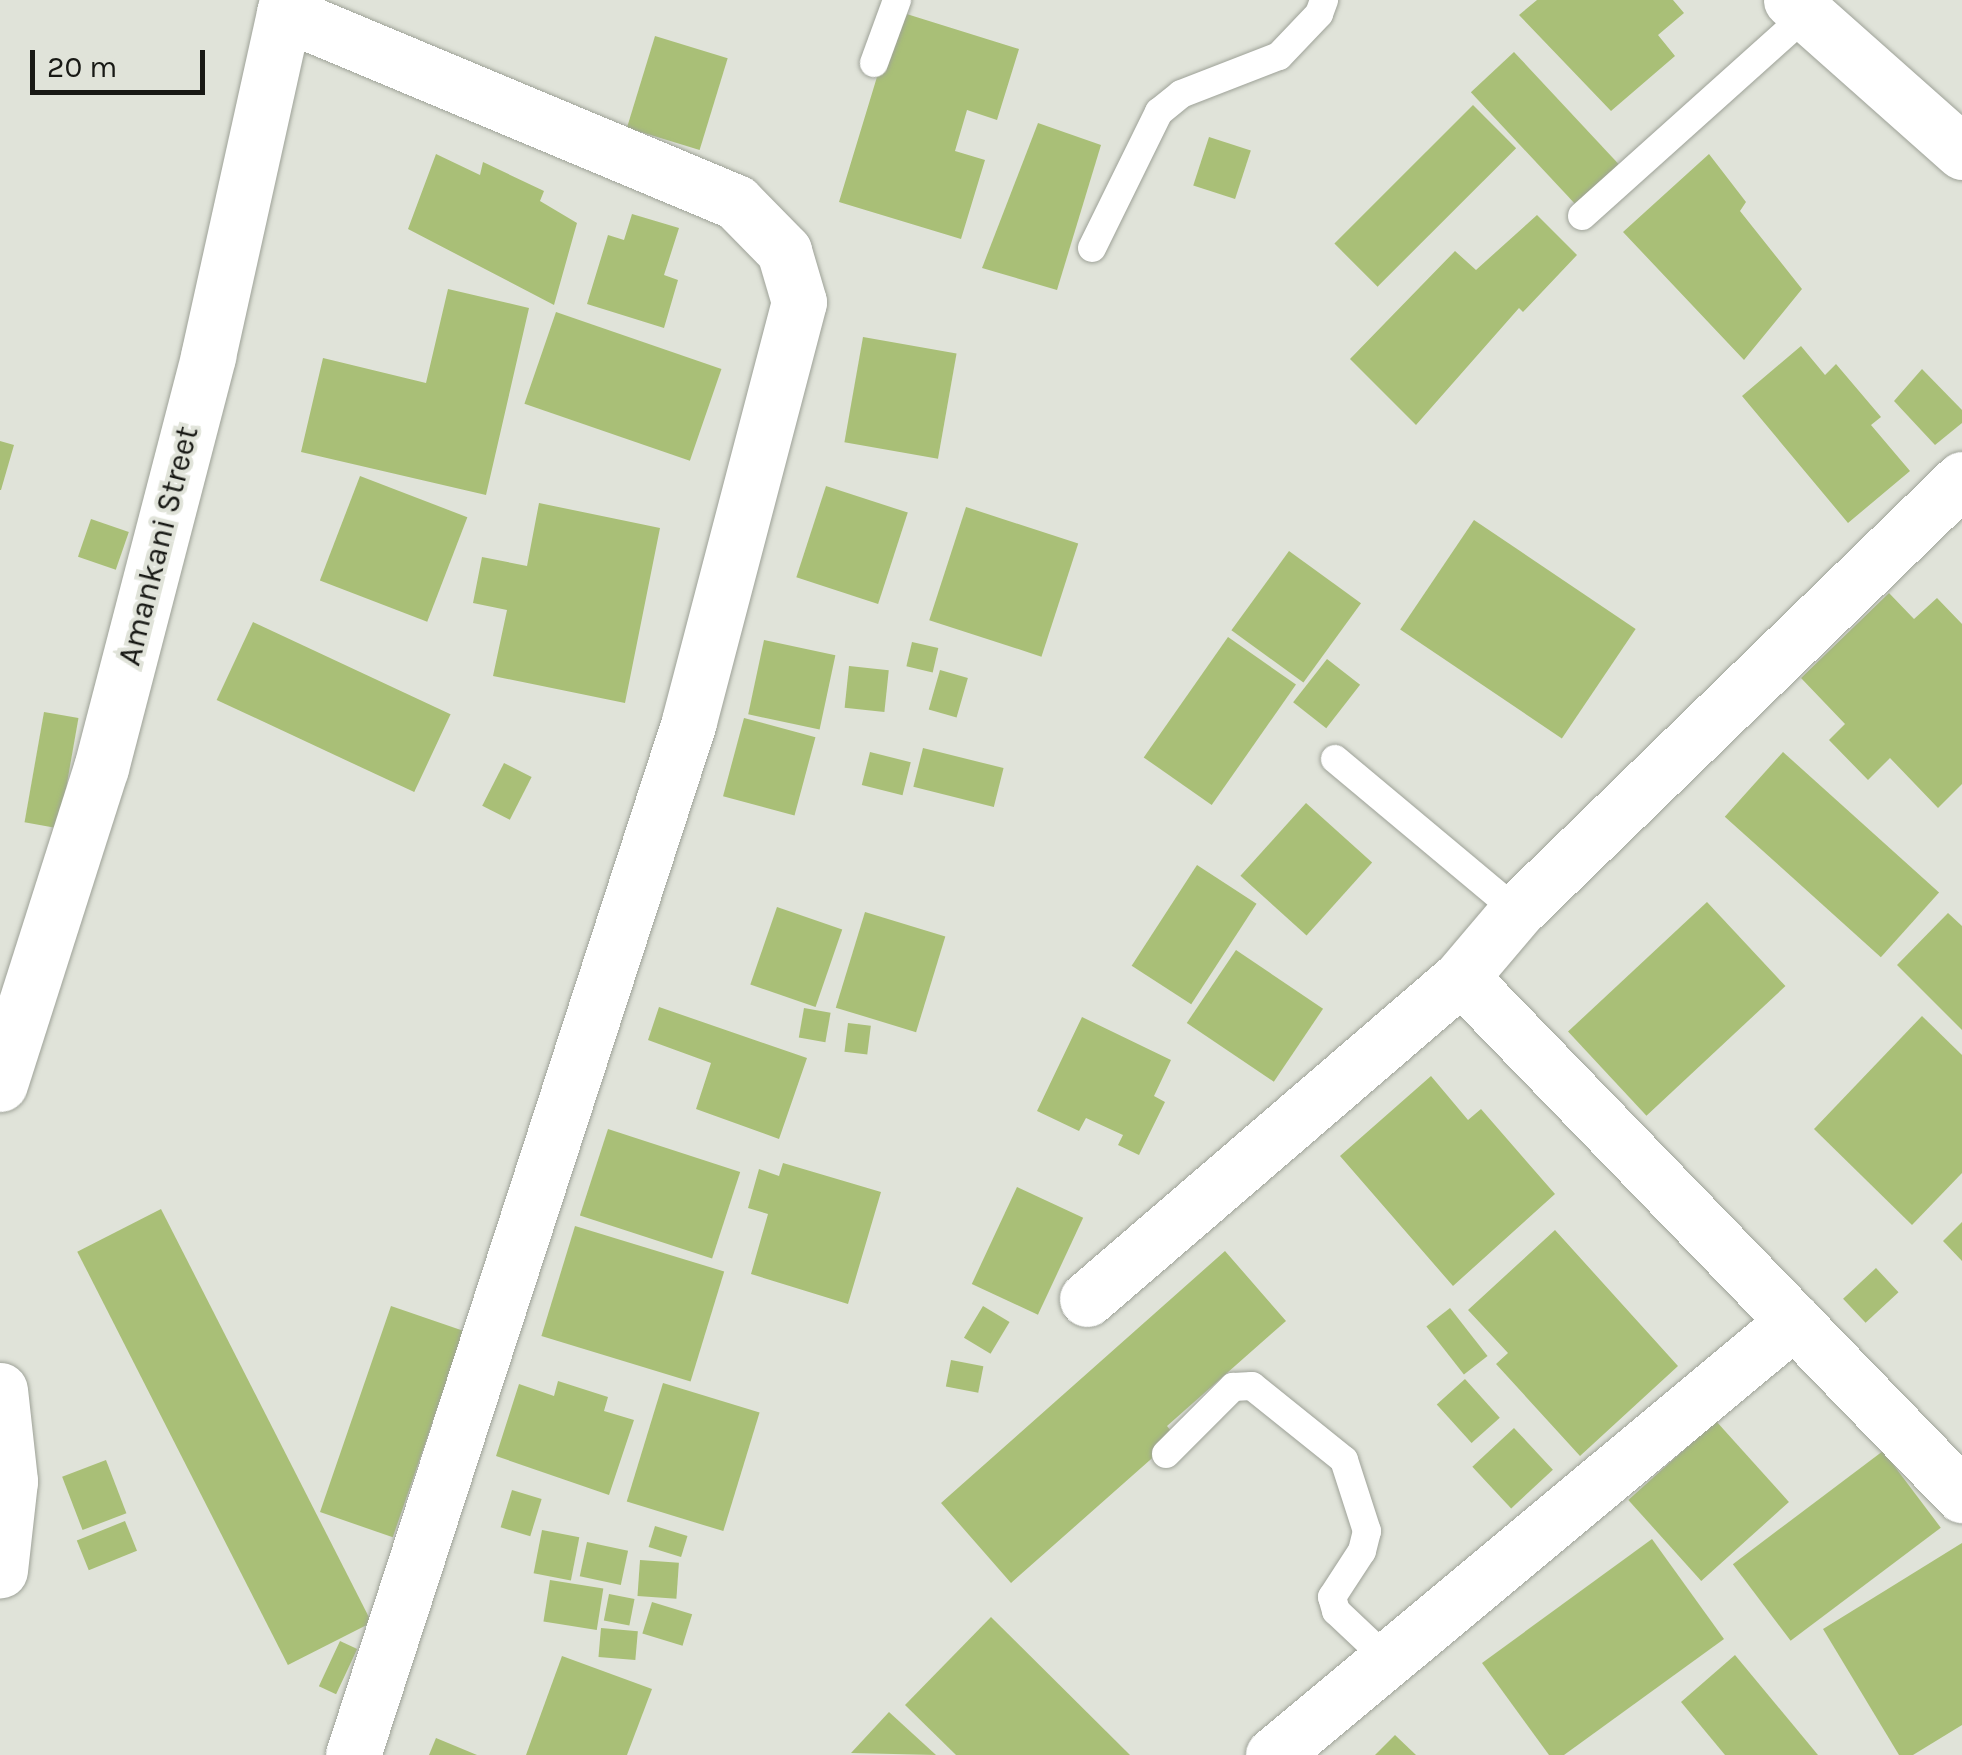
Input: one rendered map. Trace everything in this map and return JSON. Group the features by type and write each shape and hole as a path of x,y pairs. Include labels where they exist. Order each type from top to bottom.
{"street":[{"name":"Amankani Street","path":"0,1084 102,768 208,356 286,6"},
{"path":"286,6 736,202 784,251 799,302 689,722 353,1755"},
{"path":"1798,8 1962,152"},
{"path":"1087,1299 1462,978 1517,911 1962,479"},
{"path":"1462,978 1962,1494"},
{"path":"1273,1755 1794,1320"},
{"path":"0,1390 10,1481 0,1570"}],"lane":[{"path":"874,63 898,0"},
{"path":"1092,248 1159,112 1181,94 1279,56 1319,14 1324,0"},
{"path":"1582,216 1798,8"},
{"path":"1335,759 1517,911"},
{"path":"1166,1454 1233,1387 1252,1386 1344,1460 1367,1532 1362,1551 1332,1597 1336,1611 1387,1659"}],"building":[{"path":"1537,0 1673,0 1684,13 1658,35 1675,56 1611,111 1519,15"},
{"path":"897,11 1019,49 997,120 967,110 955,151 985,160 961,239 839,202"},
{"path":"655,36 728,58 700,150 627,128"},
{"path":"1514,52 1620,166 1577,206 1471,92"},
{"path":"1473,105 1516,148 1378,287 1334,244"},
{"path":"1038,123 1101,145 1057,290 982,268"},
{"path":"1209,137 1251,151 1235,199 1193,186"},
{"path":"436,154 480,175 483,162 544,191 540,201 577,223 554,305 408,229"},
{"path":"1709,154 1746,202 1740,211 1802,289 1744,360 1623,232"},
{"path":"632,214 679,228 664,275 678,280 664,328 587,304 608,235 624,240"},
{"path":"1537,215 1577,255 1523,312 1519,308 1416,425 1350,359 1455,251 1476,270"},
{"path":"448,289 529,308 486,495 301,452 323,358 426,383"},
{"path":"556,312 721,369 690,461 524,404"},
{"path":"863,337 957,353 938,459 844,442"},
{"path":"1801,346 1825,375 1836,364 1881,417 1871,425 1910,471 1848,523 1742,396"},
{"path":"1922,369 1962,410 1962,423 1935,445 1894,401"},
{"path":"0,441 14,445 1,490 0,490"},
{"path":"360,476 467,517 427,622 320,581"},
{"path":"826,486 908,513 878,604 796,577"},
{"path":"539,503 660,528 625,703 493,676 507,610 473,603 482,557 527,566"},
{"path":"966,507 1078,543 1041,657 929,620"},
{"path":"91,519 129,532 116,570 78,557"},
{"path":"1474,520 1636,629 1562,738 1400,629"},
{"path":"1289,551 1361,603 1303,683 1231,630"},
{"path":"1889,593 1914,619 1937,598 1962,624 1962,784 1938,808 1890,758 1868,780 1829,740 1845,724 1801,678"},
{"path":"253,622 451,714 414,792 217,700"},
{"path":"1228,637 1296,685 1212,805 1144,757"},
{"path":"764,640 835,655 820,730 748,714"},
{"path":"912,642 938,648 933,672 906,666"},
{"path":"1327,659 1360,685 1326,728 1293,702"},
{"path":"849,666 889,670 884,712 845,708"},
{"path":"940,670 968,678 957,717 929,709"},
{"path":"44,712 78,718 59,828 25,822"},
{"path":"744,718 815,737 795,815 723,796"},
{"path":"923,748 1004,768 994,807 913,787"},
{"path":"870,752 911,762 903,795 862,785"},
{"path":"1783,752 1939,893 1881,957 1725,817"},
{"path":"504,763 532,777 510,820 482,806"},
{"path":"1306,803 1372,863 1307,935 1240,876"},
{"path":"1197,865 1257,904 1191,1004 1132,966"},
{"path":"1707,902 1785,986 1646,1116 1568,1032"},
{"path":"777,907 842,929 816,1007 750,985"},
{"path":"865,912 945,937 916,1032 836,1008"},
{"path":"1948,913 1962,926 1962,1030 1897,965"},
{"path":"1236,950 1323,1009 1274,1082 1187,1023"},
{"path":"659,1007 807,1058 779,1139 696,1109 711,1063 648,1040"},
{"path":"804,1008 831,1013 825,1042 799,1038"},
{"path":"1922,1016 1962,1055 1962,1173 1912,1225 1814,1129"},
{"path":"1082,1017 1171,1060 1154,1096 1165,1102 1139,1155 1118,1145 1123,1135 1086,1118 1079,1131 1037,1111"},
{"path":"848,1023 871,1026 867,1055 844,1052"},
{"path":"1431,1076 1468,1120 1481,1109 1555,1194 1453,1286 1340,1156"},
{"path":"608,1129 740,1172 712,1258 580,1216"},
{"path":"783,1163 881,1192 848,1304 751,1274 768,1214 748,1208 759,1169 779,1176"},
{"path":"1017,1187 1083,1218 1038,1315 972,1284"},
{"path":"161,1209 372,1622 288,1665 77,1252"},
{"path":"1962,1222 1962,1261 1943,1241"},
{"path":"575,1226 724,1272 691,1382 541,1336"},
{"path":"1555,1230 1678,1366 1580,1456 1496,1364 1508,1353 1468,1310"},
{"path":"1225,1251 1286,1321 1167,1426 1176,1437 1011,1583 941,1503"},
{"path":"1876,1268 1899,1292 1866,1323 1843,1299"},
{"path":"391,1306 464,1331 393,1537 320,1512"},
{"path":"983,1306 1010,1322 991,1354 964,1338"},
{"path":"1450,1308 1488,1356 1464,1375 1426,1326"},
{"path":"951,1360 983,1366 978,1393 946,1387"},
{"path":"1465,1379 1500,1418 1472,1443 1437,1404"},
{"path":"558,1381 608,1397 604,1411 634,1420 609,1495 496,1456 519,1384 554,1396"},
{"path":"663,1383 760,1413 723,1531 627,1502"},
{"path":"1716,1421 1789,1502 1701,1581 1628,1500"},
{"path":"1514,1428 1553,1470 1511,1509 1472,1467"},
{"path":"1883,1451 1941,1528 1791,1641 1733,1564"},
{"path":"106,1460 126,1513 83,1530 62,1477"},
{"path":"512,1490 542,1499 530,1536 501,1527"},
{"path":"125,1521 137,1551 89,1570 77,1540"},
{"path":"655,1526 688,1536 681,1557 649,1547"},
{"path":"542,1530 579,1537 571,1580 534,1573"},
{"path":"1652,1539 1724,1639 1564,1755 1549,1755 1482,1663"},
{"path":"587,1542 628,1551 621,1585 580,1576"},
{"path":"1962,1543 1962,1725 1913,1755 1899,1755 1823,1629"},
{"path":"640,1560 679,1563 676,1599 637,1596"},
{"path":"550,1580 603,1588 597,1630 543,1621"},
{"path":"609,1594 635,1599 629,1625 604,1621"},
{"path":"652,1602 692,1614 683,1646 642,1634"},
{"path":"991,1617 1130,1755 956,1755 905,1705"},
{"path":"601,1628 638,1631 635,1660 598,1657"},
{"path":"340,1641 357,1649 336,1694 319,1686"},
{"path":"1735,1655 1818,1755 1725,1755 1681,1702"},
{"path":"562,1656 652,1689 627,1755 526,1755"},
{"path":"889,1712 936,1755 851,1753"},
{"path":"1395,1735 1416,1755 1375,1755"},
{"path":"436,1738 477,1755 429,1755"}]}
